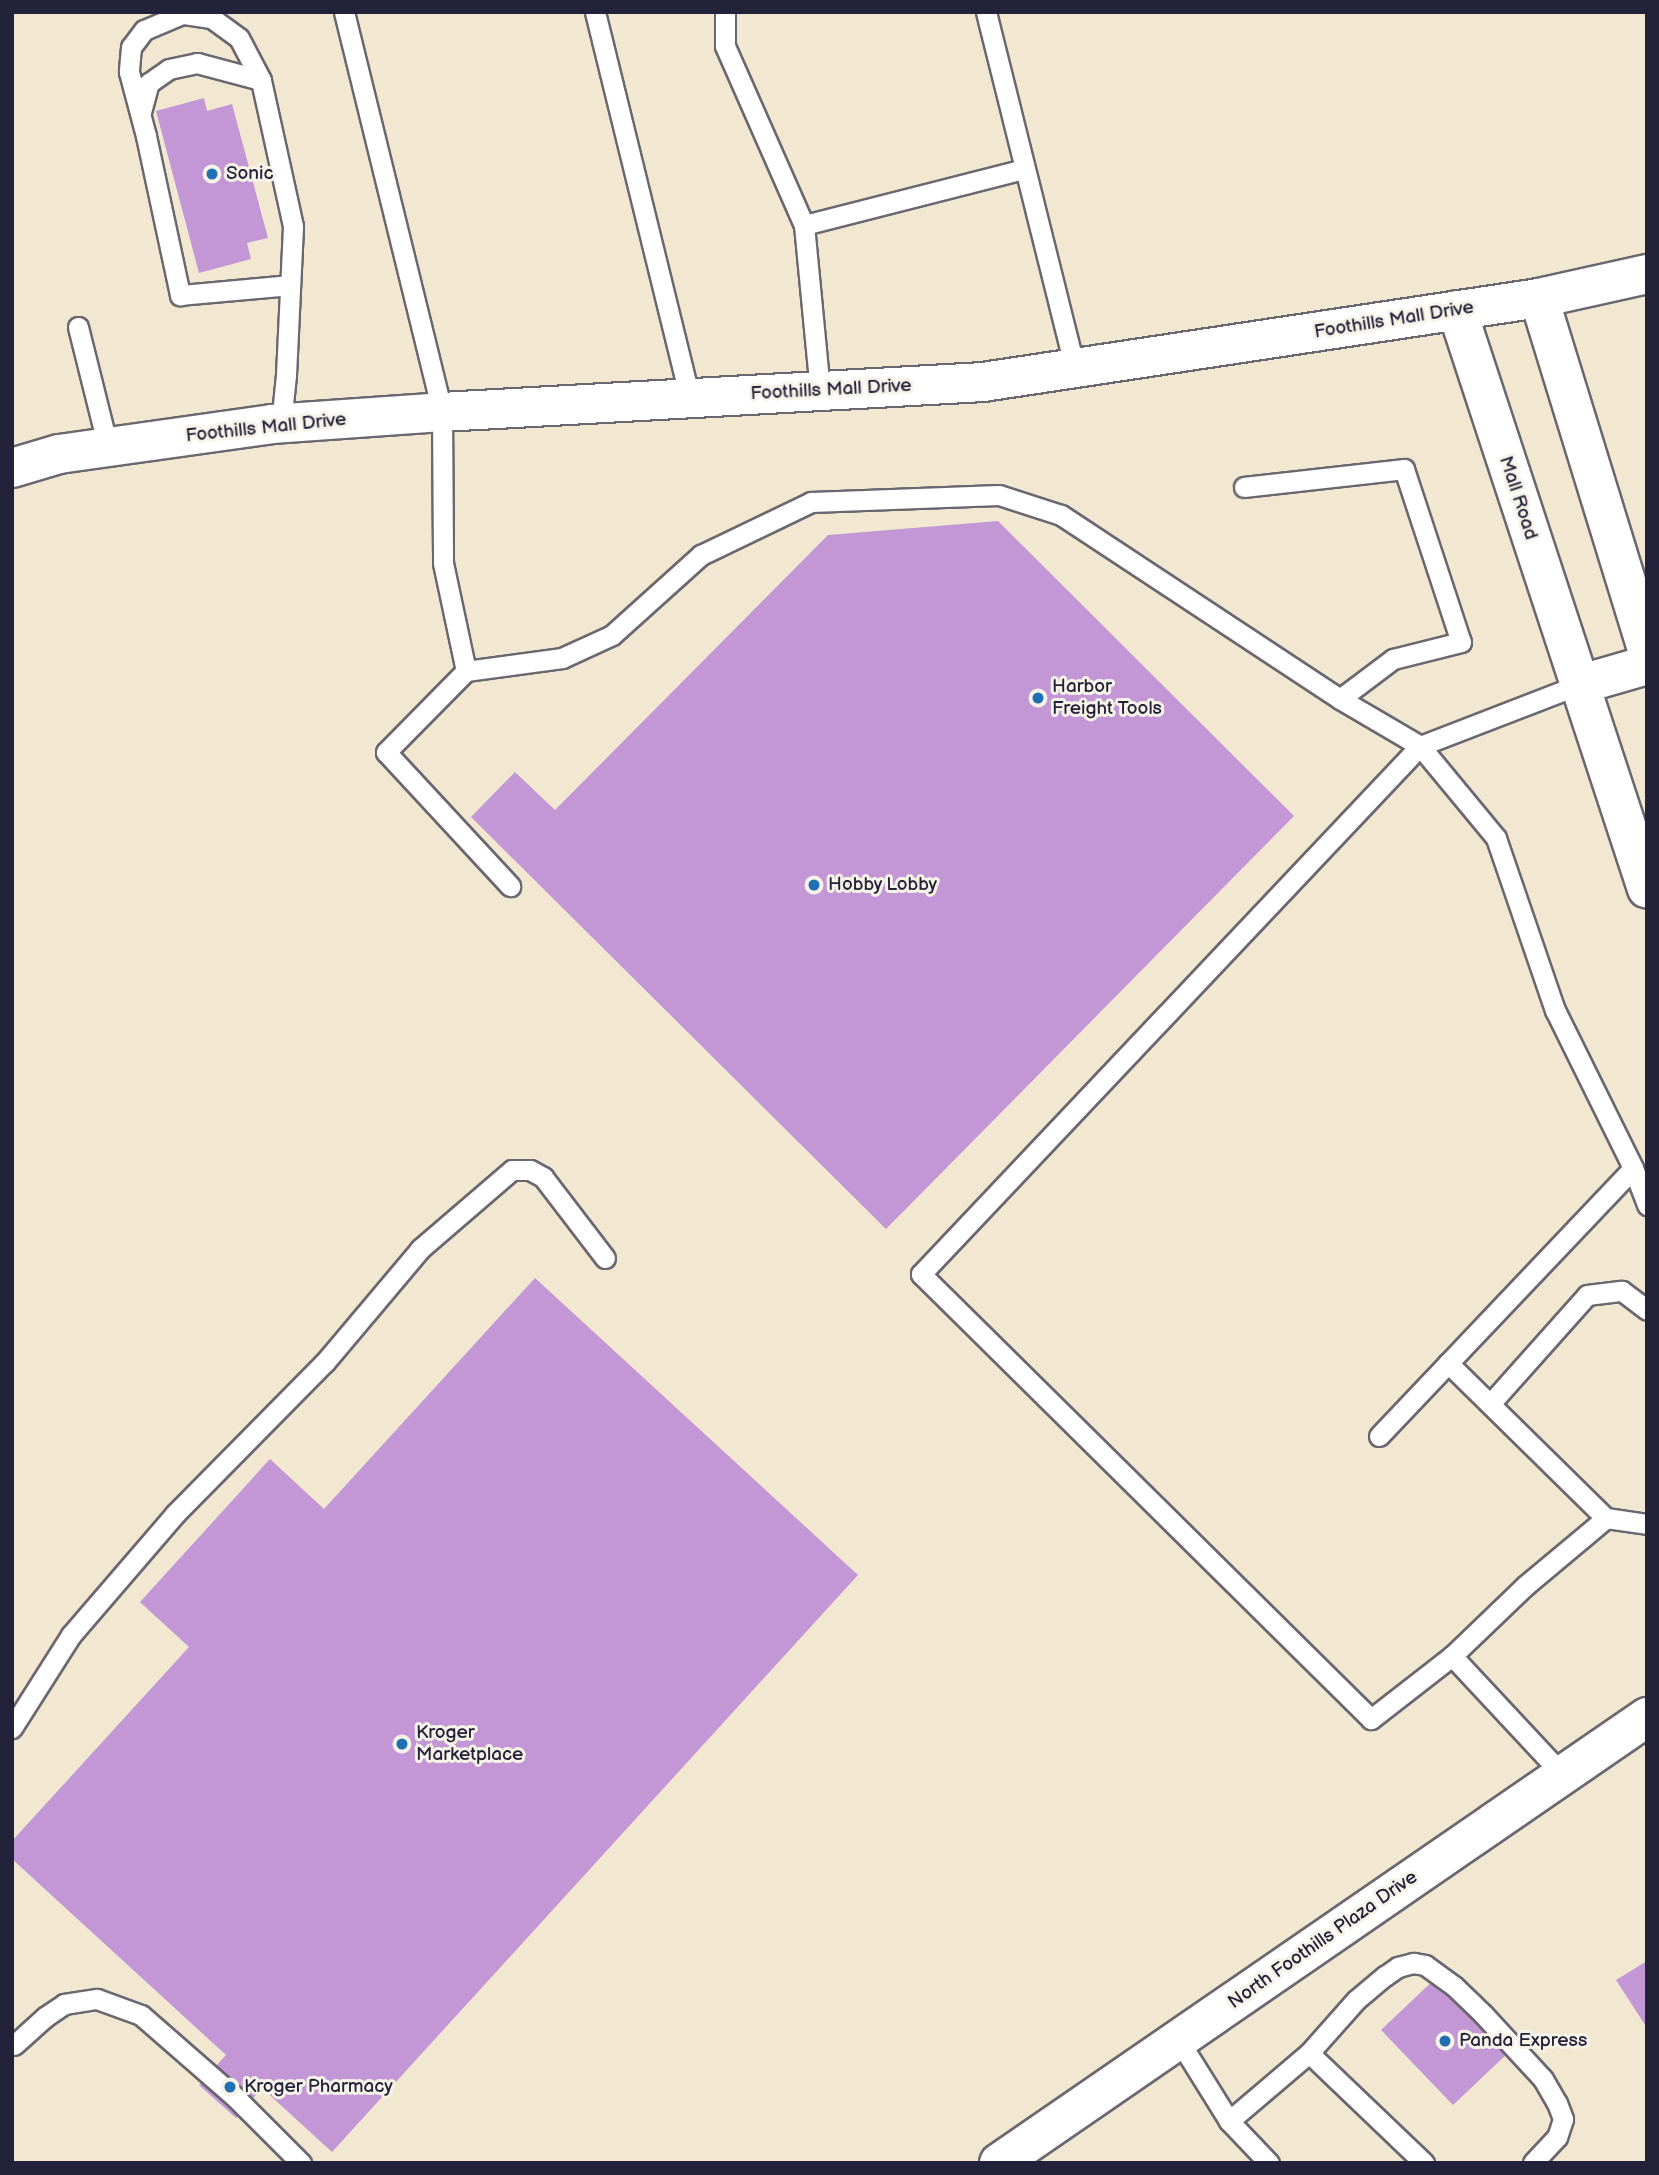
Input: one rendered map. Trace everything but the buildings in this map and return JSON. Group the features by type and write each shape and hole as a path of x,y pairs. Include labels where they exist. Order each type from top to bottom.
{"street":[{"name":"Foothills Mall Drive","path":"12,468 59,454 281,424 442,412 983,382 1539,298 1647,274"},
{"path":"1539,298 1647,648"},
{"name":"Mall Road","path":"1457,310 1647,889"},
{"path":"1578,685 1647,665"},
{"name":"North Foothills Plaza Drive","path":"999,2163 1647,1717"}],"lane":[{"path":"344,12 442,412 443,563 466,671"},
{"path":"595,12 690,398"},
{"path":"725,12 725,46 804,225 820,391"},
{"path":"986,12 1074,368"},
{"path":"281,424 292,259 293,226 261,80 239,38 211,18 182,14 145,30 131,47 129,72 180,295 290,285"},
{"path":"140,114 149,83 169,69 197,64 261,80"},
{"path":"804,225 1024,169"},
{"path":"78,327 108,447"},
{"path":"1244,487 1404,469 1461,642 1393,659 1340,699"},
{"path":"510,886 386,752 466,671 562,658 612,635 701,555 811,502 999,495 1061,515 1340,699 1420,746 1496,838 1555,1010 1633,1168 1647,1205"},
{"path":"1578,685 1420,746 921,1274 1371,1718 1451,1656 1527,1585 1606,1518"},
{"path":"1379,1436 1633,1168"},
{"path":"12,1728 71,1635 175,1514 325,1362 420,1249 512,1170 530,1170 543,1177 605,1258"},
{"path":"1490,1404 1587,1295 1622,1291 1647,1310"},
{"path":"1448,1363 1606,1518 1647,1524"},
{"path":"1451,1656 1563,1774"},
{"path":"1229,2121 1309,2053 1356,2000 1398,1967 1413,1963 1425,1965 1454,1986 1543,2079 1563,2119 1557,2137 1533,2163"},
{"path":"15,2045 45,2017 64,2004 97,1999 141,2015 224,2087 301,2163"},
{"path":"1178,2039 1229,2121 1269,2163"},
{"path":"1309,2053 1424,2163"}],"place":[{"name":"Sonic","path":"212,174"},
{"name":"Harbor Freight Tools","path":"1038,698"},
{"name":"Hobby Lobby","path":"814,885"},
{"name":"Kroger Marketplace","path":"402,1744"},
{"name":"Panda Express","path":"1445,2041"},
{"name":"Kroger Pharmacy","path":"230,2087"}]}
